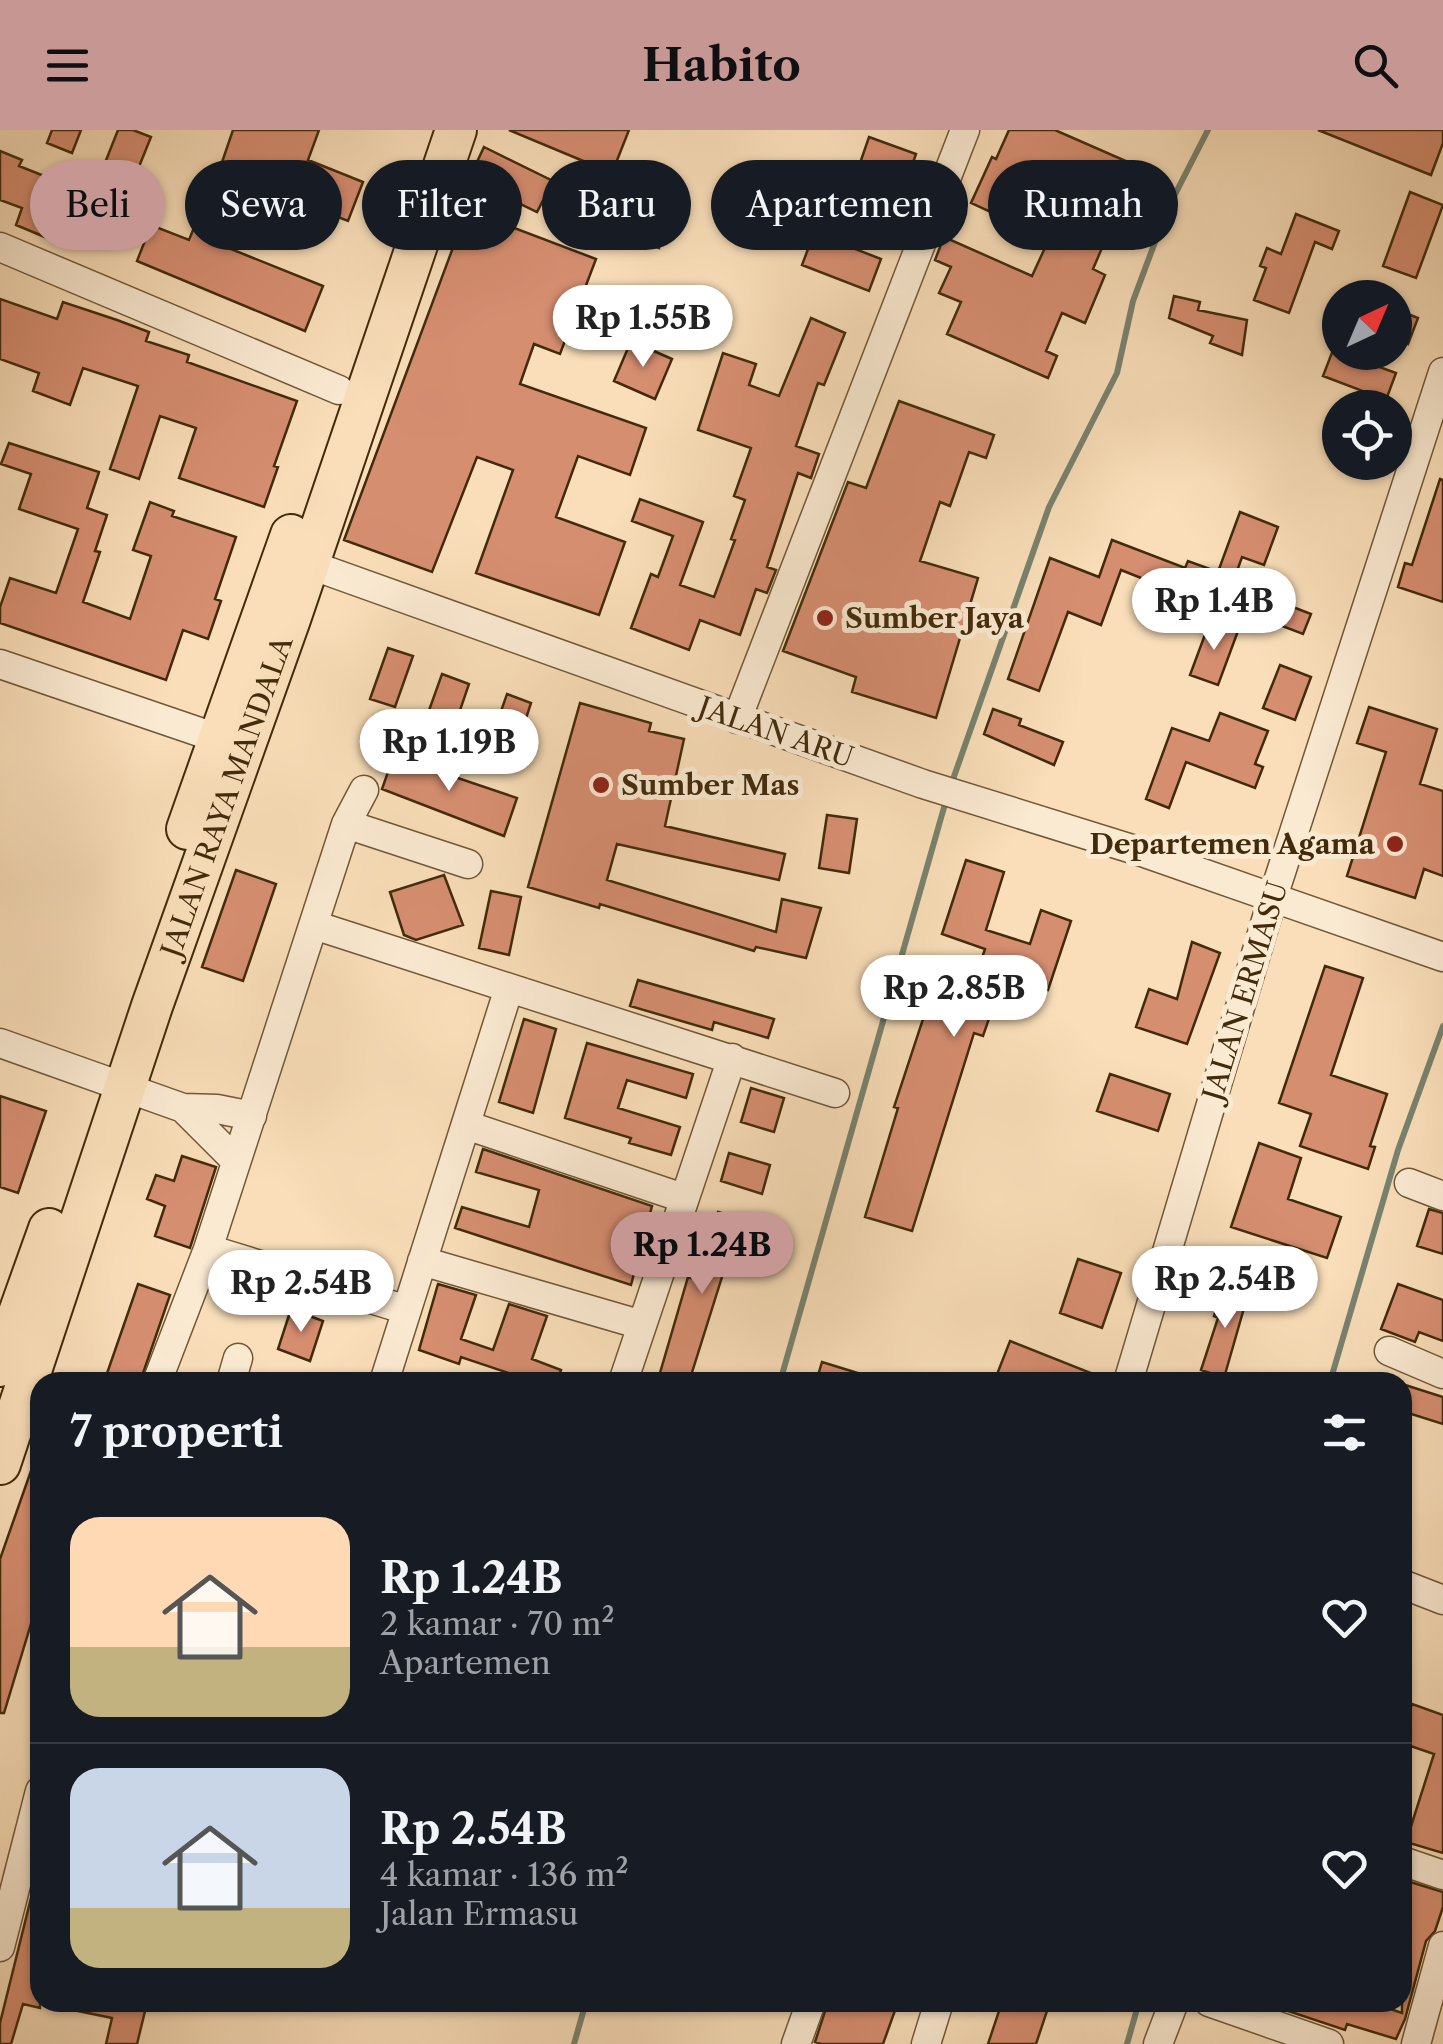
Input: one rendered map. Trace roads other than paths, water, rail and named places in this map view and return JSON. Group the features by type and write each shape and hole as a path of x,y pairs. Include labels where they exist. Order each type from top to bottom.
{"highway":[{"name":"JALAN RAYA MANDALA","path":"114,1084 217,738 296,559 339,390 428,130"},
{"name":"JALAN RAYA MANDALA","path":"0,1464 14,1358 114,1084 296,559 456,130"}],"street":[{"path":"737,719 965,130"},
{"path":"0,247 339,390"},
{"name":"JALAN ERMASU","path":"1131,1372 1273,897 1443,372"},
{"name":"JALAN ARU","path":"296,559 923,784 1273,897 1443,957"},
{"path":"0,664 217,738"},
{"path":"160,1372 208,1248 346,824 364,790"},
{"path":"346,824 468,864"},
{"path":"314,925 836,1093"},
{"path":"387,1372 509,988"},
{"path":"0,1043 183,1108 217,1108 252,1116"},
{"path":"626,1372 732,1058"},
{"path":"183,1108 236,1161"},
{"path":"466,1125 683,1198"},
{"path":"1409,1183 1443,1196"},
{"path":"208,1248 407,1310"},
{"path":"422,1261 642,1325"},
{"path":"1389,1351 1443,1374"},
{"path":"1412,1588 1443,1600"},
{"path":"0,1946 30,1830"},
{"path":"1412,1864 1443,1875"},
{"path":"1416,2044 1443,1946"},
{"path":"796,2044 807,2012"},
{"path":"926,2044 936,2012"},
{"path":"1158,2044 1170,2012"},
{"path":"1238,2012 1329,2044"}],"waterway":[{"path":"951,785 1049,507 1117,373 1133,301 1167,210 1208,130"},
{"path":"783,1372 947,797"},
{"path":"1333,1372 1398,1150 1443,1026"},
{"path":"574,2044 583,2012"},
{"path":"1127,2044 1136,2012"}],"place":[{"name":"Sumber Jaya","path":"825,618"},
{"name":"Sumber Mas","path":"601,785"},
{"name":"Departemen Agama","path":"1395,844"}]}
